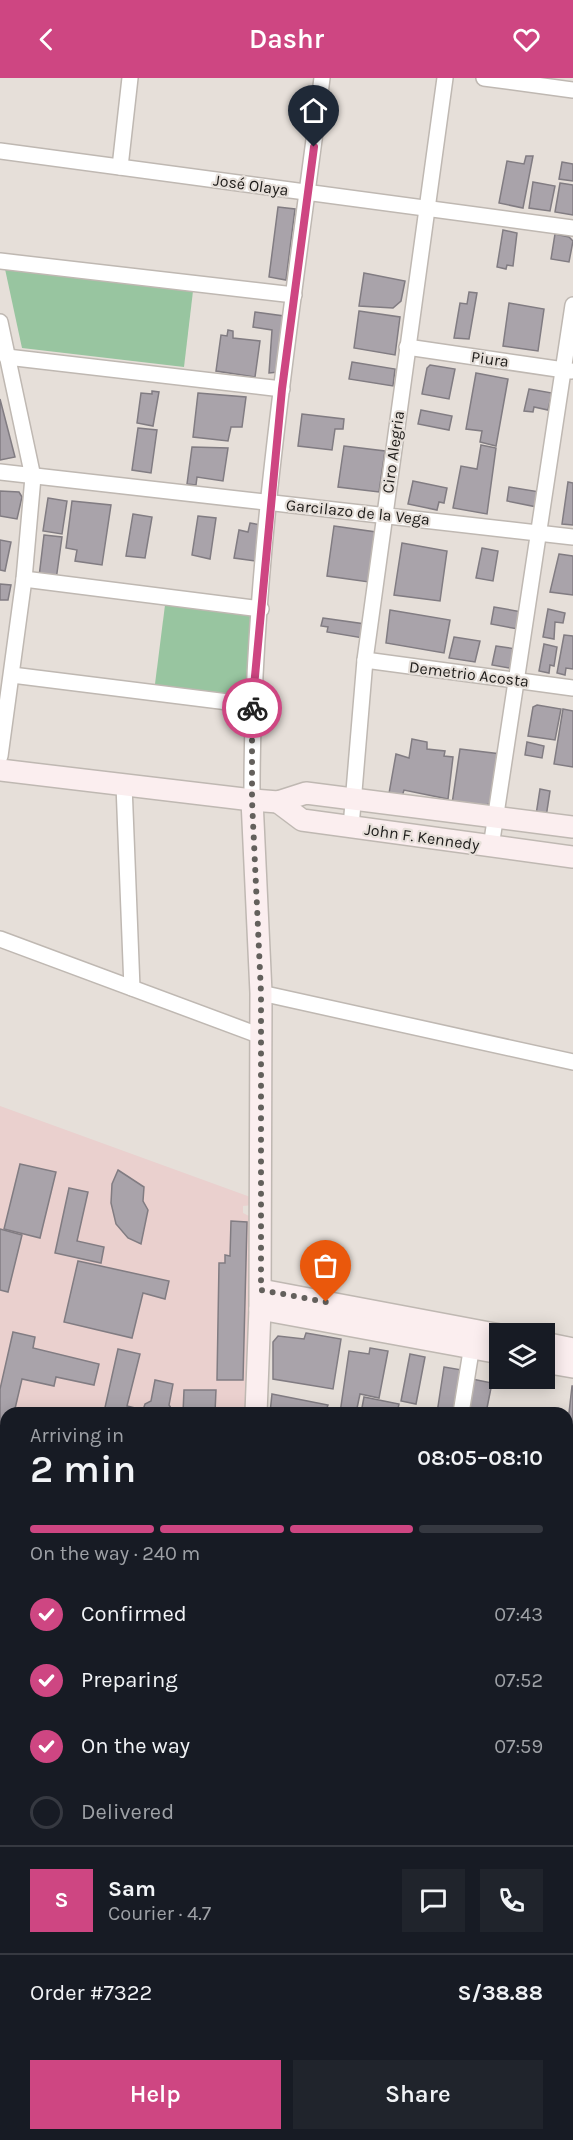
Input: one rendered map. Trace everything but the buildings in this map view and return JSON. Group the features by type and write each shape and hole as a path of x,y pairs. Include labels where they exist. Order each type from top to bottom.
{"street":[{"path":"120,167 130,78"},
{"path":"256,1407 260,1299 261,993 252,800 252,705 282,389 322,78"},
{"name":"Ciro Alegria","path":"351,827 365,660 445,78"},
{"path":"484,78 573,90"},
{"name":"José Olaya","path":"0,151 573,228"},
{"path":"0,261 294,295"},
{"path":"491,847 538,533 568,371 573,304"},
{"path":"0,322 33,477 24,579 0,756"},
{"name":"Piura","path":"407,347 568,371"},
{"path":"7,357 282,389"},
{"name":"Garcilazo de la Vega","path":"0,472 573,537"},
{"path":"24,579 261,609"},
{"name":"Demetrio Acosta","path":"365,660 573,688"},
{"path":"12,675 252,705"},
{"name":"John F. Kennedy","path":"0,770 278,802 306,793 573,827"},
{"path":"124,785 132,988"},
{"name":"John F. Kennedy","path":"278,802 302,820 573,857"},
{"path":"0,939 261,1036"},
{"path":"261,993 573,1062"},
{"path":"260,1299 473,1339 489,1347"},
{"path":"473,1339 489,1337"},
{"path":"463,1407 473,1339"},
{"path":"555,1346 573,1349"},
{"path":"555,1364 573,1367"}],"shaded area":[{"path":"0,1106 253,1198 253,1205 243,1206 243,1213 253,1218 249,1407 0,1407"}],"green space":[{"path":"5,269 193,291 184,367 22,348"},
{"path":"166,597 261,609 252,705 154,692"}],"way so far":[{"path":"252,708 252,800 261,993 261,1290 326,1302"}],"route":[{"path":"252,708 282,389 314,147"}]}
